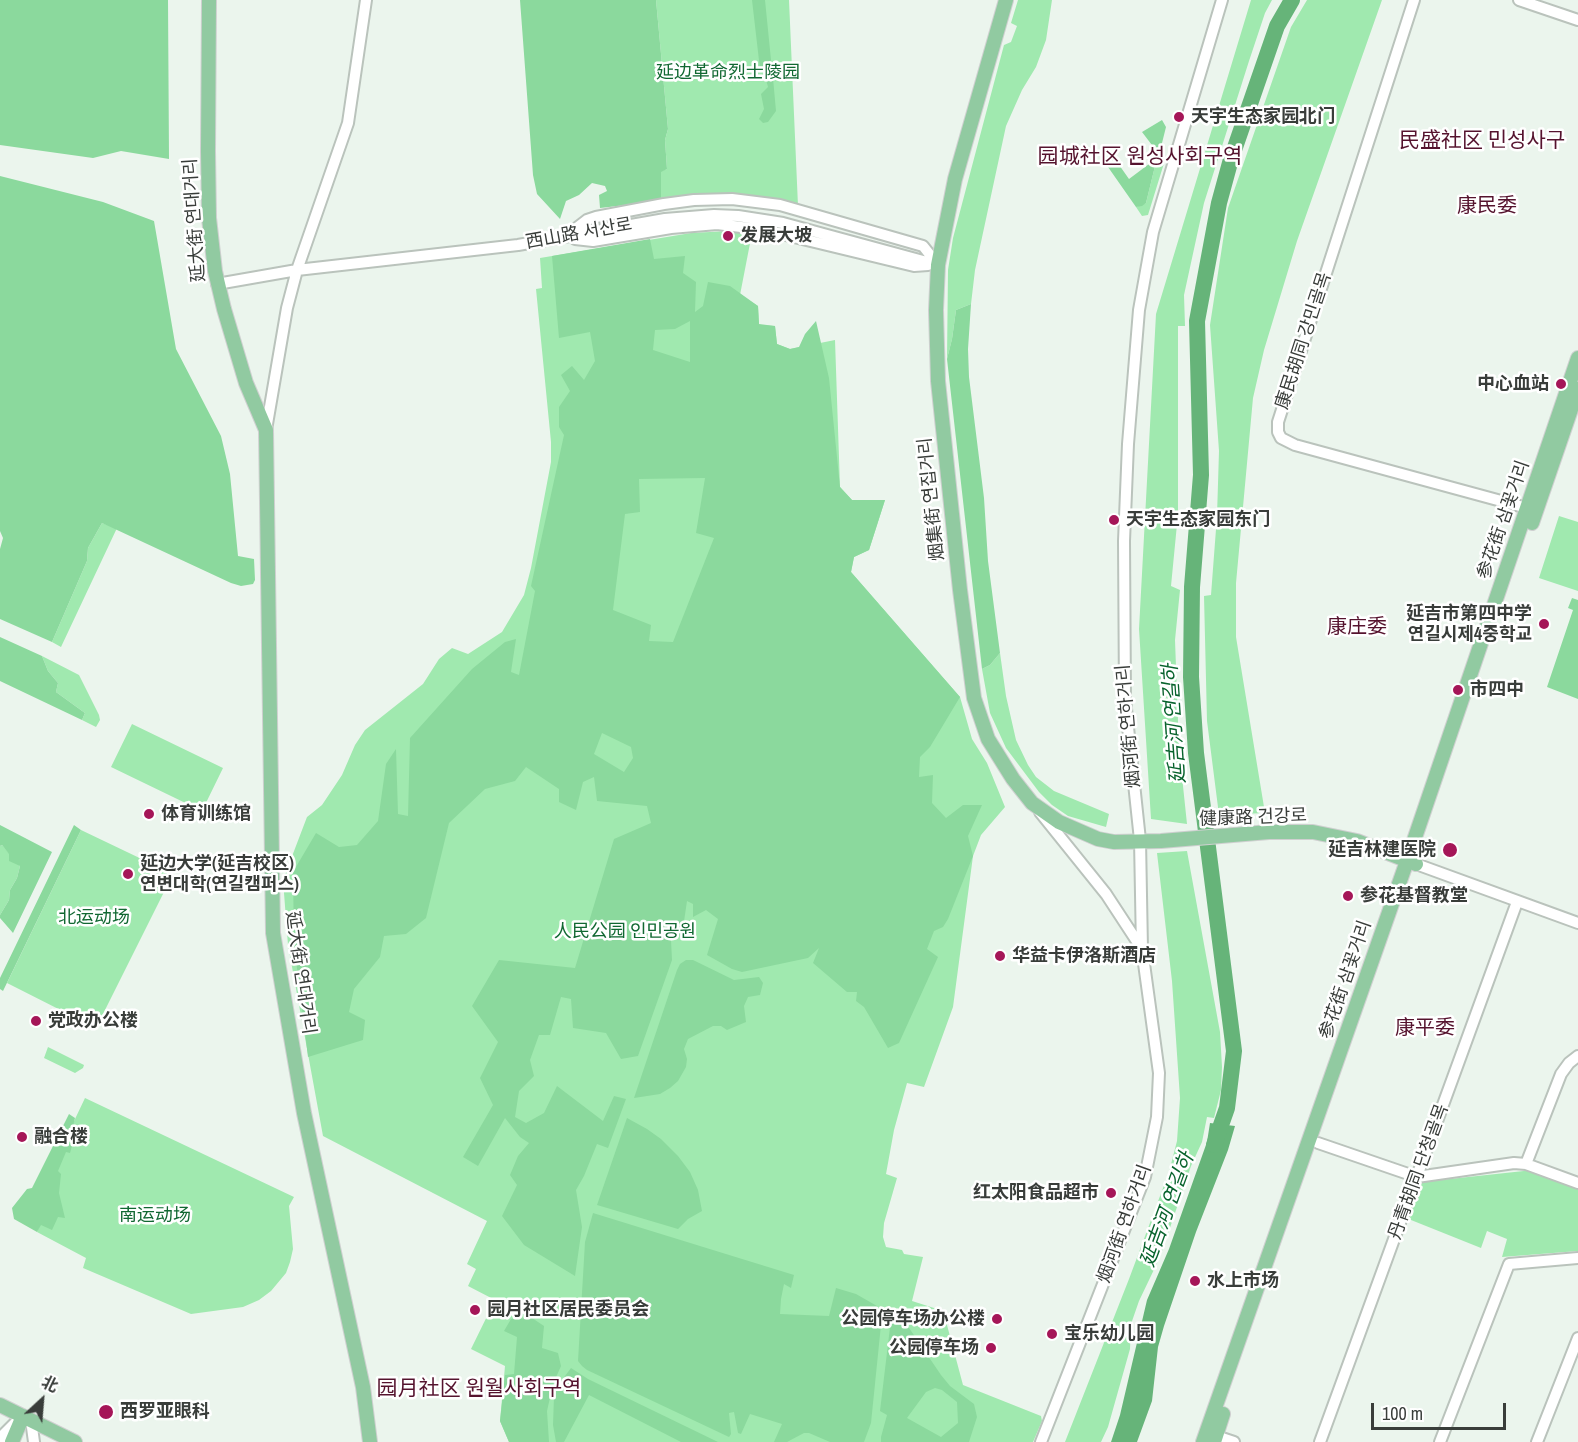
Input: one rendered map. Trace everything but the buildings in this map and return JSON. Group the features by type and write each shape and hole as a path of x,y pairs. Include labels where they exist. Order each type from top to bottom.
{"main road":[{"name":"延大街 연대거리","path":"209,0 209,218 217,284 246,383 266,430 273,933 304,1113 363,1387 370,1442"},
{"name":"烟集街 연집거리","path":"1005,0 955,179 938,265 935,332 960,590 974,698 988,739 1013,779 1032,802"},
{"name":"参花街 삼꽃거리","path":"1210,1441 1318,1143 1578,358"},
{"name":"参花街 삼꽃거리","path":"1210,1441 1578,389"},
{"name":"健康路 건강로","path":"1032,802 1059,822 1085,834 1114,842 1161,841 1269,832 1313,832 1346,838 1411,863"},
{"path":"0,1405 75,1442"},
{"path":"10,1439 27,1418"}],"street":[{"name":"延大街 연대거리","path":"266,430 273,399 282,331 297,270 348,123 366,0"},
{"name":"烟河街 연하거리","path":"1041,1442 1145,1177 1152,1152 1157,1117 1159,1073 1142,949 1140,840 1125,699 1123,612 1128,444 1139,310 1153,232 1222,0"},
{"name":"康民胡同 강민골목","path":"1414,0 1278,422 1278,432 1281,438 1295,445 1527,508"},
{"path":"1519,0 1578,20"},
{"path":"564,238 587,220 596,217 694,200 732,199 780,206 924,246 938,265"},
{"name":"西山路 서산로","path":"217,284 297,270 564,238 690,216 738,216 783,223 938,265"},
{"name":"烟集街 연집거리","path":"1032,802 1106,894 1142,949"},
{"name":"健康路 건강로","path":"1411,863 1578,923"},
{"name":"丹青胡同 단청골목","path":"1320,1442 1516,902"},
{"path":"1526,1164 1561,1074 1578,1056"},
{"path":"1318,1143 1417,1177 1514,1163 1526,1164 1578,1183"},
{"path":"1440,1442 1509,1264 1578,1258"},
{"path":"1537,1442 1578,1338"},
{"path":"10,1439 27,1418"},
{"path":"27,1418 34,1442"},
{"path":"1210,1441 1234,1442"}],"green space":[{"path":"0,0 168,0 169,159 121,151 93,158 0,145"},
{"path":"520,0 656,0 668,129 665,140 667,169 661,172 661,201 600,208 599,195 607,191 605,186 592,183 579,195 566,201 560,219 537,194 533,175"},
{"name":"延边革命烈士陵园","path":"656,0 789,0 798,206 661,201 661,171 667,169 665,140 668,129"},
{"path":"752,0 765,0 771,60 769,66 760,69"},
{"path":"1018,0 1052,0 1046,40 1036,67 1022,90 1006,126 975,270 971,304 956,310 947,359 948,270 953,238 1004,45 1011,42 1017,26 1011,23"},
{"path":"1251,0 1272,0 1265,13 1204,203 1184,295 1185,326 1178,326 1178,514 1171,586 1180,590 1175,640 1179,748 1187,824 1151,819 1139,629 1156,314"},
{"path":"1307,0 1382,0 1297,241 1264,350 1253,398 1236,583 1236,637 1265,813 1219,815 1207,721 1204,596 1211,595 1219,451 1210,325 1228,208 1291,27"},
{"path":"765,76 773,78 776,111 768,122 763,123 759,119 764,109 761,94 768,87"},
{"path":"1162,120 1166,127 1158,153 1142,132"},
{"path":"1110,152 1129,179 1157,158 1146,203 1142,206 1136,207 1101,157"},
{"path":"1157,158 1165,160 1148,215 1142,216 1136,207 1146,203"},
{"path":"0,176 103,202 154,221 176,349 221,436 230,474 238,556 254,559 255,580 253,584 241,586 231,583 102,523 88,548 87,561 52,642 0,619 0,549 3,538 0,531"},
{"name":"人民公园 인민공원","path":"729,231 752,233 740,295 758,306 759,325 775,326 777,344 790,349 835,340 840,487 852,500 885,500 869,550 854,557 851,572 960,697 972,739 987,763 1005,807 981,835 973,856 953,1007 924,1087 907,1083 894,1130 886,1174 897,1178 884,1223 883,1237 886,1247 902,1250 904,1254 923,1257 912,1301 934,1308 947,1325 963,1385 1041,1416 1042,1421 1033,1442 509,1442 500,1421 505,1366 471,1349 495,1300 468,1286 476,1269 467,1264 487,1221 323,1136 288,945 283,880 307,817 322,805 342,775 355,745 365,730 423,684 439,659 452,648 468,654 502,632 524,595 551,462 536,289 542,288 540,258 691,233"},
{"path":"650,239 654,259 685,256 683,273 696,282 695,312 703,306 708,282 730,286 758,306 759,324 775,326 777,344 790,349 799,347 805,334 816,321 829,378 840,487 852,500 885,500 869,550 854,557 851,572 960,697 930,747 920,757 919,777 933,775 932,803 946,818 963,805 982,805 968,836 973,856 948,919 943,927 934,931 927,949 938,957 899,1043 888,1048 864,1007 856,1001 857,992 847,992 813,963 819,948 808,958 742,972 732,969 707,955 718,919 706,910 693,917 693,904 687,901 682,935 671,940 672,960 638,1056 621,1059 606,1033 573,1028 571,999 561,997 550,1035 539,1035 530,1060 534,1076 519,1091 515,1117 526,1123 544,1113 557,1086 603,1121 614,1096 626,1099 608,1148 597,1144 576,1190 582,1227 575,1276 524,1245 502,1216 517,1185 510,1175 518,1156 529,1143 520,1137 505,1118 478,1166 463,1157 493,1105 480,1078 498,1042 472,1006 499,960 575,968 614,839 651,823 647,806 597,801 594,777 583,782 576,810 559,802 559,789 526,767 515,781 485,789 449,823 426,918 406,934 384,936 380,957 354,989 349,1012 365,1020 363,1040 308,1057 294,944 293,872 316,833 339,847 357,845 378,821 386,764 396,749 398,814 408,816 410,738 472,669 505,642 516,639 511,672 519,675 535,591 531,586 564,435 559,427 559,407 570,391 561,375 572,366 584,380 595,361 590,332 559,338 552,256","holes":["690,321 690,362 653,350 655,330 675,329","705,478 696,533 714,538 673,642 649,641 651,625 613,610 625,514 640,512 639,479","602,733 631,747 633,758 624,772 594,754"]},
{"path":"971,304 969,377 1000,653 990,665 982,669 947,359 956,310"},
{"path":"1559,516 1578,522 1578,591 1539,578"},
{"path":"102,523 117,528 61,647 52,642 87,561 88,548"},
{"path":"1572,598 1578,600 1578,699 1547,687 1573,610 1568,608"},
{"path":"0,637 42,656 48,671 58,683 56,692 85,713 82,720 0,681"},
{"path":"1000,653 1006,696 1016,740 1028,765 1036,777 1054,791 1109,814 1106,827 1068,816 1052,805 1039,792 1006,748 990,713 982,669 990,665"},
{"path":"42,656 79,675 99,715 100,720 96,727 82,720 85,713 56,692 58,683 48,671"},
{"path":"132,724 223,768 202,811 111,767"},
{"path":"0,825 52,852 13,933 0,915 9,900 10,890 17,878 20,866 9,861 9,854 2,845 0,846"},
{"path":"74,825 81,830 3,991 0,989 0,978"},
{"name":"北运动场","path":"81,830 173,874 96,1028 7,983"},
{"path":"2,845 20,866 17,878 10,890 9,900 0,915 0,846"},
{"path":"1187,851 1220,1032 1221,1090 1214,1118 1207,1117 1202,1142 1191,1166 1160,1257 1131,1324 1130,1349 1108,1427 1101,1442 1065,1442 1169,1172 1177,1141 1180,1098 1172,981 1157,853"},
{"path":"686,960 693,960 734,980 759,977 763,983 760,995 748,997 744,1006 746,1022 727,1030 721,1026 713,1026 688,1039 684,1049 687,1059 686,1067 678,1081 670,1088 660,1094 634,1098 677,970"},
{"path":"48,1047 84,1065 83,1068 75,1073 44,1058"},
{"name":"南运动场","path":"85,1098 294,1197 289,1206 293,1249 290,1262 286,1273 271,1291 259,1300 243,1307 191,1314 83,1268 86,1258 37,1232 40,1224 28,1218"},
{"path":"69,1114 75,1118 69,1143 72,1146 70,1153 66,1152 58,1171 61,1174 59,1193 65,1218 58,1217 52,1230 41,1225 37,1232 14,1219 12,1208 27,1189 32,1188"},
{"path":"627,1118 661,1139 690,1172 698,1190 702,1211 688,1219 678,1229 597,1205"},
{"path":"1533,1170 1578,1186 1578,1251 1502,1257 1507,1239 1487,1231 1481,1248 1406,1218 1418,1186 1422,1182"},
{"path":"593,1213 794,1275 791,1288 784,1284 780,1314 829,1316 836,1288 856,1294 877,1306 882,1315 871,1423 864,1442 830,1442 804,1433 787,1442 774,1442 782,1424 750,1414 741,1434 738,1433 734,1412 729,1413 731,1434 729,1437 582,1366 578,1361 585,1242"},
{"path":"532,1318 544,1326 542,1348 558,1353 561,1366 553,1384 547,1411 549,1442 509,1442 500,1421 505,1375 514,1374 517,1337 504,1331 511,1319"},
{"path":"891,1319 905,1322 950,1386 974,1404 977,1417 969,1442 881,1442 887,1415 880,1411","holes":["935,1388 942,1390 957,1402 958,1423 941,1437 907,1418 926,1392"]},
{"path":"571,1368 588,1379 718,1442 681,1442 589,1395 564,1442 556,1442 553,1425 554,1396 559,1384"}],"shaded area":[{"path":"1210,1123 1235,1126 1164,1326 1158,1347 1152,1401 1137,1442 1111,1442 1120,1415 1147,1300 1169,1249 1207,1142"}],"waterway":[{"name":"延吉河 연길하","path":"1214,1145 1227,1108 1234,1051 1196,753 1191,677 1192,587 1201,475 1197,321 1219,203 1231,159 1277,26 1292,0"}],"place":[{"name":"天宇生态家园北门","path":"1179,117"},
{"name":"发展大坡","path":"728,236"},
{"name":"中心血站","path":"1561,384"},
{"name":"天宇生态家园东门","path":"1114,520"},
{"name":"延吉市第四中学 연길시제4중학교","path":"1544,624"},
{"name":"市四中","path":"1458,690"},
{"name":"体育训练馆","path":"149,814"},
{"name":"延吉林建医院","path":"1450,850"},
{"name":"延边大学(延吉校区) 연변대학(연길캠퍼스)","path":"128,874"},
{"name":"参花基督教堂","path":"1348,896"},
{"name":"华益卡伊洛斯酒店","path":"1000,956"},
{"name":"党政办公楼","path":"36,1021"},
{"name":"融合楼","path":"22,1137"},
{"name":"红太阳食品超市","path":"1111,1193"},
{"name":"水上市场","path":"1195,1281"},
{"name":"园月社区居民委员会","path":"475,1310"},
{"name":"公园停车场办公楼","path":"997,1319"},
{"name":"宝乐幼儿园","path":"1052,1334"},
{"name":"公园停车场","path":"991,1348"},
{"name":"西罗亚眼科","path":"106,1412"}],"district":[{"name":"民盛社区 민성사구","path":"1482,141"},
{"name":"园城社区 원성사회구역","path":"1140,157"},
{"name":"康民委","path":"1487,207"},
{"name":"康庄委","path":"1357,628"},
{"name":"康平委","path":"1425,1029"},
{"name":"园月社区 원월사회구역","path":"479,1389"}]}
